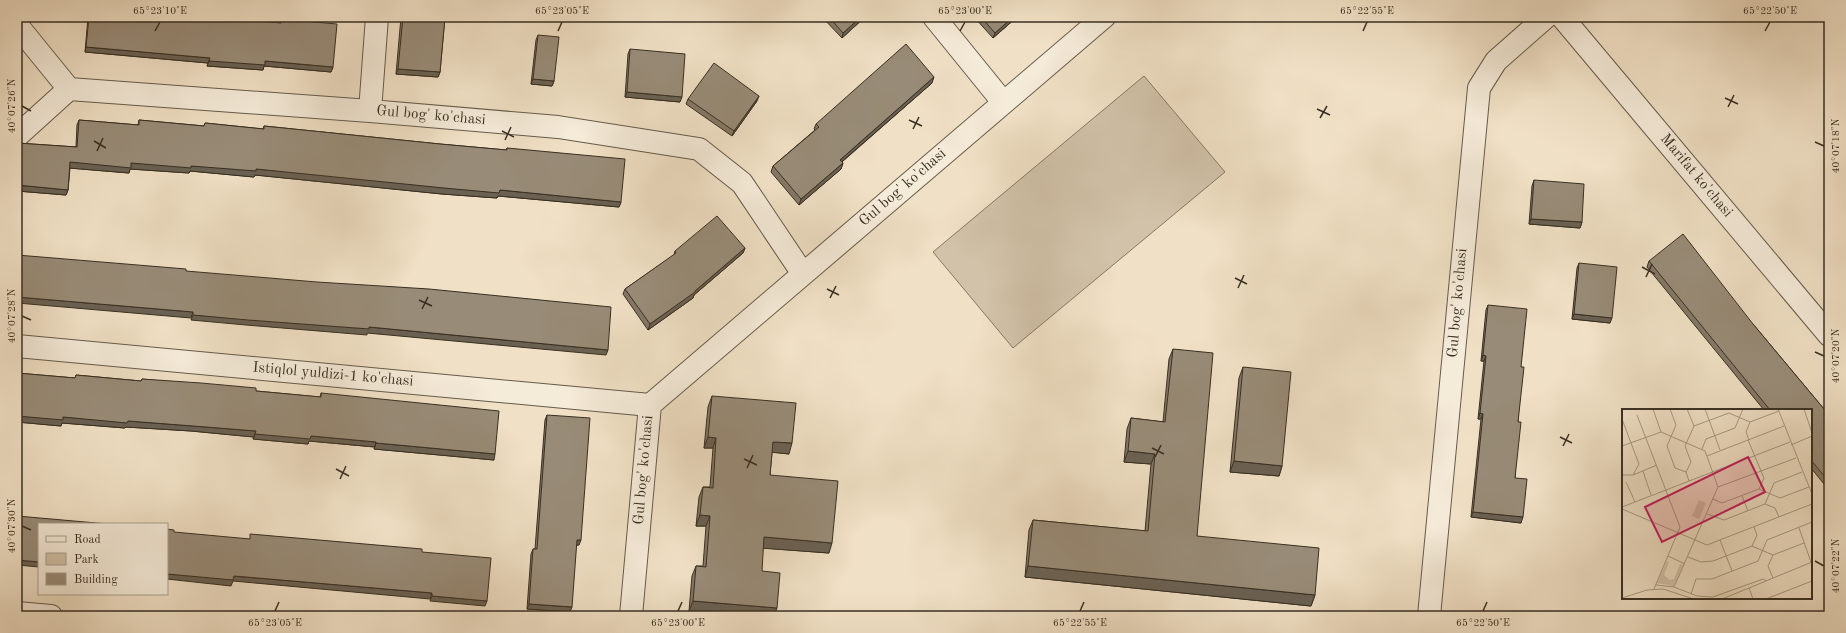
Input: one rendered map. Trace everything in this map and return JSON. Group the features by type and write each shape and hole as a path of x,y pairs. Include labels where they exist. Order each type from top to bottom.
{"street":[{"path":"370,110 377,17"},
{"path":"934,17 1003,102"},
{"name":"Gul bog' ko'chasi","path":"631,616 650,405 1104,17"},
{"name":"Gul bog' ko'chasi","path":"1429,616 1479,88 1496,61 1546,17"},
{"name":"Marifat ko'chasi","path":"1562,17 1829,335"},
{"path":"17,24 69,89 17,136"},
{"name":"Gul bog' ko'chasi","path":"69,89 370,110 558,127 699,149 742,183 803,274"},
{"name":"Istiqlol yuldizi-1 ko'chasi","path":"17,346 650,405"},
{"path":"17,613 51,616"}],"green space":[{"path":"1144,76 1225,172 1013,348 933,252"}],"building":[{"path":"89,17 218,17 281,23 281,19 337,24 333,67 265,61 265,65 209,61 210,58 86,47"},
{"path":"403,17 445,17 440,72 398,69"},
{"path":"829,17 861,17 843,33"},
{"path":"981,17 1013,17 995,33"},
{"path":"538,35 559,37 554,81 533,79"},
{"path":"906,44 934,77 840,160 843,163 801,199 773,166 819,127 816,124"},
{"path":"630,49 685,54 682,97 627,92"},
{"path":"714,63 759,96 734,131 688,99"},
{"path":"79,120 139,125 139,120 204,126 205,123 264,129 264,126 440,144 507,150 507,148 625,159 621,202 500,190 499,193 256,169 256,171 191,166 191,168 131,163 131,168 70,162 68,190 17,185 17,143 77,147"},
{"path":"1534,180 1584,184 1582,222 1531,219"},
{"path":"717,216 745,248 695,292 650,324 625,289 676,253 675,251"},
{"path":"1683,234 1753,324 1829,415 1829,482 1812,461 1812,409 1769,409 1649,261"},
{"path":"17,255 186,269 186,271 317,282 429,289 611,307 608,350 369,327 369,329 248,320 193,315 193,312 17,297"},
{"path":"1579,263 1617,267 1612,318 1574,314"},
{"path":"1488,305 1527,309 1521,367 1524,367 1518,422 1521,422 1515,478 1527,479 1523,517 1473,512 1483,414 1480,413 1486,356 1483,355"},
{"path":"1173,349 1213,353 1197,536 1319,548 1315,595 1028,566 1033,520 1148,531 1155,454 1128,451 1131,418 1165,422"},
{"path":"1243,367 1291,372 1282,466 1234,461"},
{"path":"17,373 75,378 76,375 141,381 142,379 201,383 256,388 256,391 321,397 321,393 499,411 495,454 311,436 310,439 255,434 256,431 128,421 127,423 63,417 63,420 17,416"},
{"path":"712,396 796,403 792,443 773,442 770,475 838,481 832,543 764,537 762,571 780,573 777,608 693,601 696,566 706,567 710,516 700,515 703,487 713,488 716,438 708,437"},
{"path":"547,415 590,418 581,540 577,540 572,607 529,604 533,549 537,549"},
{"path":"17,516 97,523 38,523 38,562 17,560"},
{"path":"168,529 174,530 174,532 250,539 250,534 422,549 422,552 491,558 487,601 432,596 432,593 234,576 233,580 168,574"}]}
